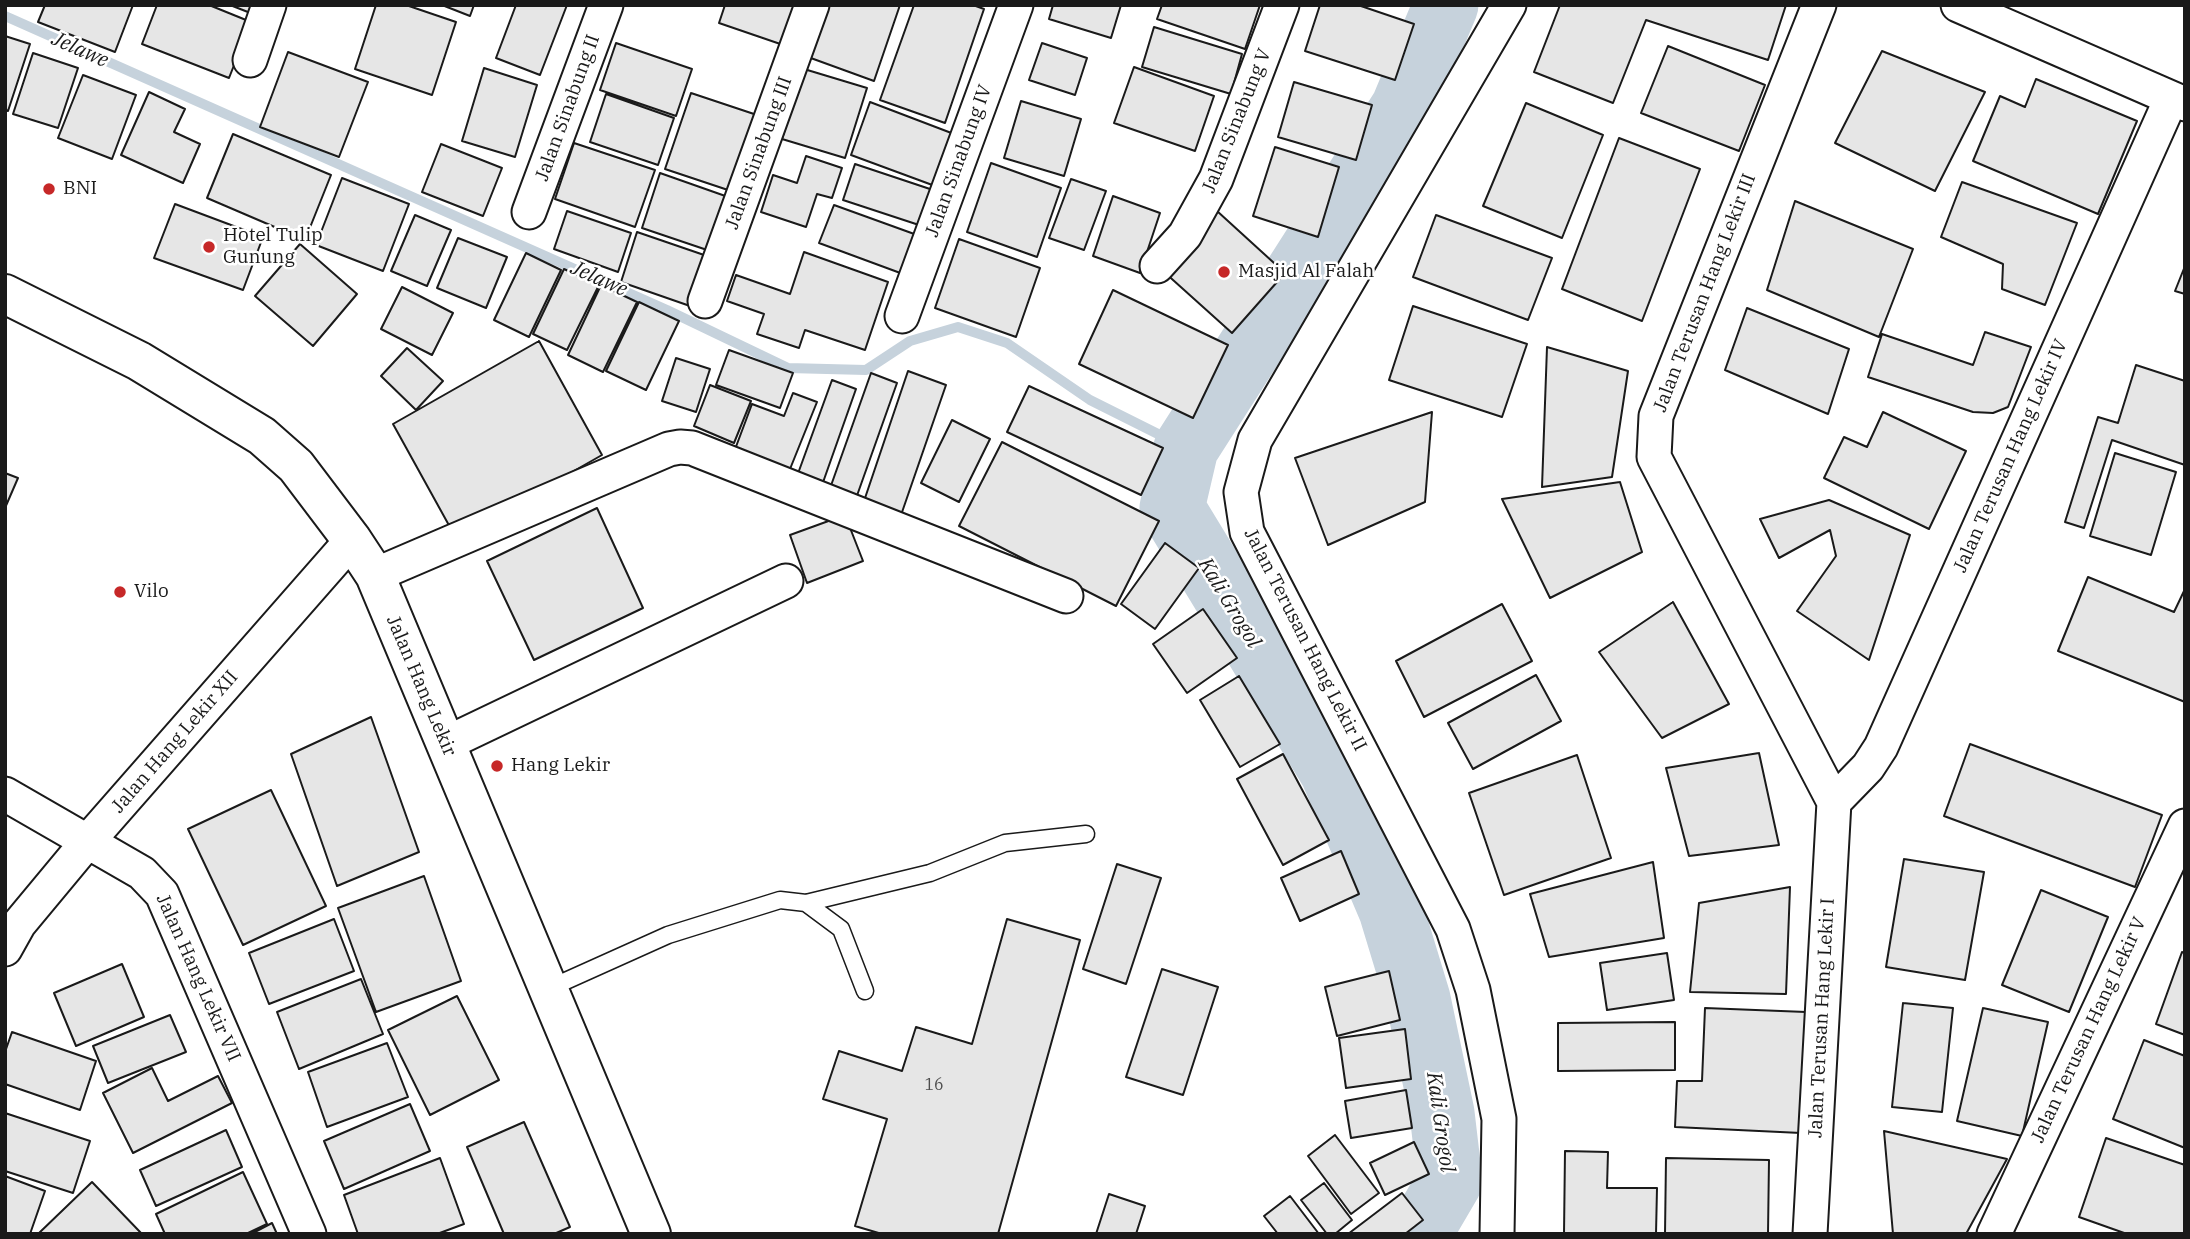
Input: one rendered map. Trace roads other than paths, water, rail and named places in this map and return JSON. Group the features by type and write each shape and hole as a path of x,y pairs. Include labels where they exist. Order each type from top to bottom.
{"main road":[{"name":"Jalan Hang Lekir","path":"5,294 139,361 262,436 296,466 352,540 375,575 651,1234"}],"street":[{"path":"250,60 269,5"},
{"name":"Jalan Sinabung II","path":"529,212 606,5"},
{"name":"Jalan Sinabung III","path":"705,300 812,5"},
{"name":"Jalan Sinabung IV","path":"902,316 1016,5"},
{"name":"Jalan Sinabung V","path":"1157,266 1185,235 1216,179 1282,5"},
{"name":"Jalan Terusan Hang Lekir II","path":"1497,1234 1499,1119 1474,990 1457,941 1247,532 1241,492 1255,440 1509,5"},
{"name":"Jalan Terusan Hang Lekir III","path":"1819,5 1656,416 1654,457 1834,802"},
{"path":"1958,5 2178,101"},
{"name":"Jalan Terusan Hang Lekir IV","path":"1834,802 1868,767 1881,747 2178,101"},
{"path":"375,575 669,449 680,447 692,448 1066,596"},
{"name":"Jalan Hang Lekir XII","path":"5,949 19,925 88,841 352,540"},
{"path":"445,744 786,581"},
{"name":"Jalan Hang Lekir VII","path":"5,794 142,873 162,894 309,1234"},
{"name":"Jalan Terusan Hang Lekir I","path":"1810,1234 1834,802"},
{"name":"Jalan Terusan Hang Lekir V","path":"1994,1234 2185,826"}],"lane":[{"path":"550,988 668,935 780,900 806,903 930,873 1005,843 1086,834"},
{"path":"806,903 841,929 865,991"}],"waterway":[{"name":"Kali Grogol","path":"1419,1234 1450,1181 1442,1113 1418,999 1391,910 1332,771 1172,508 1186,448 1403,108 1446,5"},
{"name":"Jelawe","path":"5,16 667,310 788,368 866,370 910,341 958,327 1007,343 1090,400 1186,448"}],"place":[{"name":"BNI","path":"49,189"},
{"name":"Hotel Tulip Gunung","path":"209,247"},
{"name":"Masjid Al Falah","path":"1224,272"},
{"name":"Vilo","path":"120,592"},
{"name":"Hang Lekir","path":"497,766"}]}
